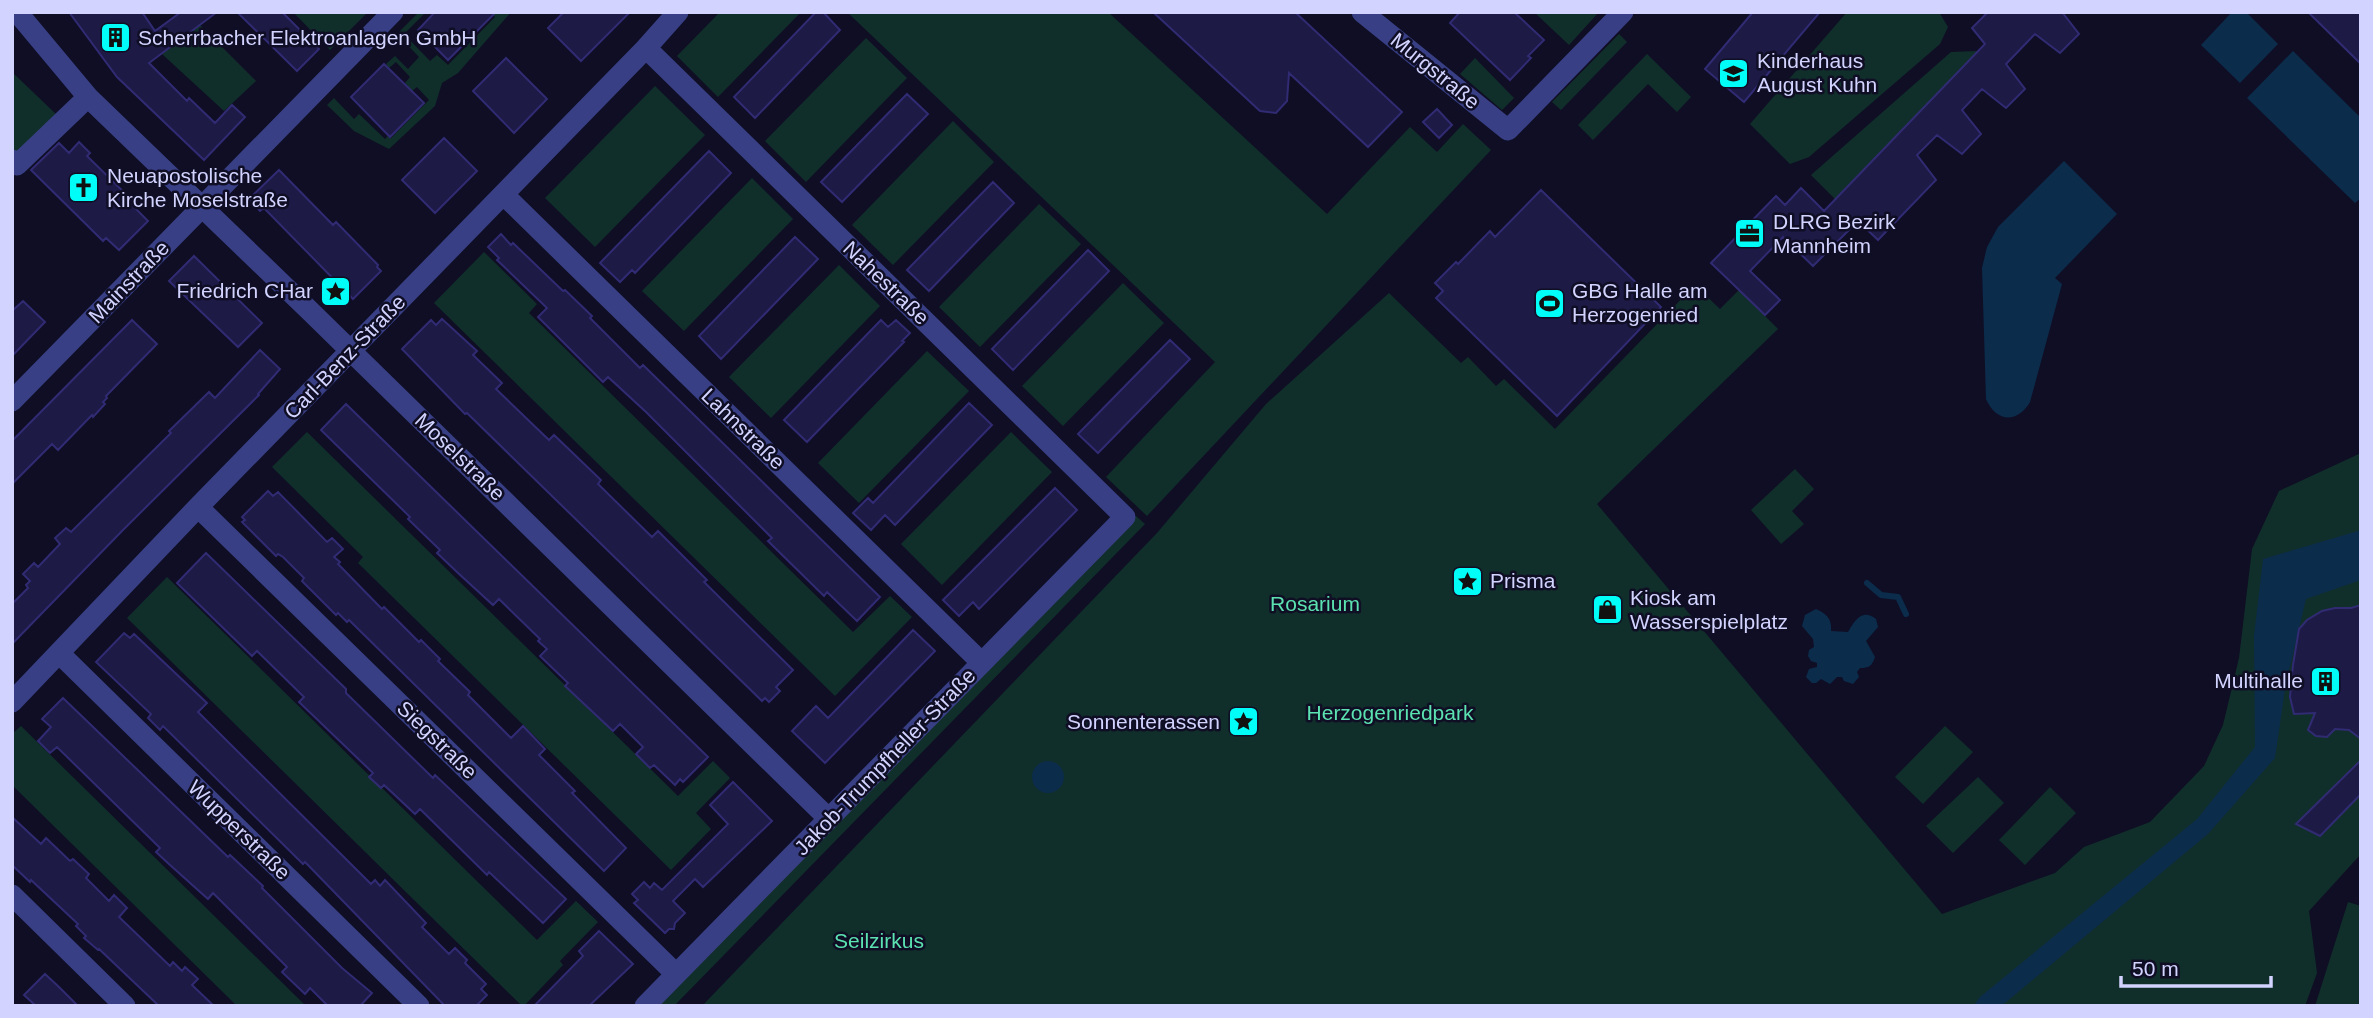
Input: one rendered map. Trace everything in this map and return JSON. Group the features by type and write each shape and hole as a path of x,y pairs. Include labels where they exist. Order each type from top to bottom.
{"street":[{"name":"Moselstraße","path":"17,12 88,97 352,351 829,819"},
{"name":"Mainstraße","path":"12,401 393,12"},
{"name":"Carl-Benz-Straße","path":"12,702 678,12"},
{"name":"Murgstraße","path":"1362,12 1508,130 1623,12"},
{"name":"Nahestraße","path":"646,48 1125,517"},
{"path":"12,160 17,165 88,97"},
{"name":"Lahnstraße","path":"504,195 982,663"},
{"name":"Siegstraße","path":"198,507 676,974"},
{"name":"Jakob-Trumpfheller-Straße","path":"645,1006 1125,517"},
{"name":"Wupperstraße","path":"60,654 419,1006"},
{"path":"12,895 125,1006"}],"green space":[{"path":"293,12 368,12 330,50"},
{"path":"419,12 426,12 404,34 430,61 437,55 448,65 495,17 491,12 511,12 458,73 442,83 435,106 389,149 354,131 327,105 334,98 354,119 359,114 385,139 388,136 391,138 429,100 417,87 412,91 405,83 410,77 396,62 389,68 386,64 395,56 408,69 419,57 397,34"},
{"path":"720,12 801,12 718,97 677,56"},
{"path":"847,12 1108,12 1327,214 1410,127 1437,152 1463,124 1491,150 1147,516 1106,477 1215,362"},
{"path":"1534,12 1599,12 1569,45"},
{"path":"1847,12 1939,12 1948,27 1940,44 1809,157 1790,164 1750,124"},
{"path":"200,25 256,81 224,111 162,54"},
{"path":"1619,34 1627,42 1561,110 1552,102"},
{"path":"866,38 907,78 806,182 765,141"},
{"path":"1978,51 1835,199 1811,175 1951,52"},
{"path":"1647,54 1691,97 1677,112 1648,84 1593,140 1578,125"},
{"path":"1475,58 1514,98 1502,110 1460,74"},
{"path":"12,72 58,116 16,153 12,149"},
{"path":"655,86 705,135 595,247 545,198"},
{"path":"953,121 994,162 893,265 852,225"},
{"path":"752,178 793,219 684,331 642,291"},
{"path":"1039,204 1081,244 980,347 939,307"},
{"path":"484,252 537,304 529,313 853,632 890,596 912,617 835,696 434,303"},
{"path":"839,265 880,306 771,418 729,377"},
{"path":"1123,283 1164,323 1063,426 1022,386"},
{"name":"Herzogenriedpark","path":"1695,285 1720,309 1739,290 1778,329 1597,504 1942,914 2055,873 2084,847 2150,822 2204,766 2223,725 2239,658 2252,549 2279,491 2361,453 2361,854 2309,911 2317,973 2305,1006 702,1006 1157,533 1266,404 1389,293 1461,363 1468,357 1496,386 1504,379 1555,429"},
{"path":"927,351 969,391 859,503 818,463"},
{"path":"307,432 678,796 713,761 730,778 696,813 711,829 671,870 358,563 363,557 272,467"},
{"path":"1011,432 1052,472 942,585 901,544"},
{"path":"1795,469 1814,489 1792,511 1804,524 1781,544 1751,510"},
{"path":"1136,516 1145,524 674,1006 659,1006"},
{"path":"167,577 537,940 576,901 598,922 560,961 563,965 524,1006 127,618"},
{"path":"21,726 306,1006 237,1006 12,785 12,734"},
{"path":"1945,726 1973,752 1923,804 1895,777"},
{"path":"1978,777 2004,803 1953,853 1926,826"},
{"path":"2050,787 2076,813 2025,865 1999,840"},
{"path":"2348,902 2361,906 2361,1006 2315,1006"}],"water":[{"path":"2232,12 2246,12 2278,44 2240,83 2201,45"},
{"path":"2293,51 2361,118 2361,198 2355,203 2247,98"},
{"path":"2064,161 2117,214 2055,278 2062,284 2030,402 2013,417 2001,416 1990,407 1986,399 1982,268 1987,247 1998,227"},
{"path":"2361,530 2361,580 2306,599 2286,683 2275,758 2208,834 2011,998 2001,1006 1973,1006 1980,997 2197,819 2255,747 2254,636 2263,559"},
{"path":"1816,609 1828,617 1831,631 1848,632 1863,615 1876,619 1878,627 1866,641 1875,657 1873,663 1866,668 1860,668 1857,672 1859,677 1853,684 1844,681 1842,677 1837,677 1830,684 1821,679 1812,683 1806,677 1809,669 1817,667 1817,663 1811,661 1808,656 1809,650 1814,647 1813,639 1802,626 1805,615"},
{"path":"1048,761 1059,766 1064,777 1059,788 1048,793 1037,788 1032,777 1037,766"}],"building":[{"path":"69,12 142,12 155,31 181,12 217,12 149,63 187,101 189,98 215,123 232,105 245,117 204,160 117,77"},
{"path":"237,12 282,12 319,49 297,71"},
{"path":"435,12 496,12 448,60 418,30"},
{"path":"564,12 630,12 581,61 548,28"},
{"path":"816,12 823,12 840,30 755,118 734,97"},
{"path":"1153,12 1295,12 1402,112 1368,147 1289,73 1287,101 1276,113 1260,111"},
{"path":"1460,12 1514,12 1544,40 1510,80 1450,23"},
{"path":"1753,12 1820,12 1744,102 1705,69"},
{"path":"1988,12 2062,12 2079,34 2060,53 2035,34 2006,64 2025,89 2006,108 1982,89 1962,110 1981,134 1962,154 1937,135 1917,155 1936,180 1878,240 1858,221 1813,266 1783,237 1750,271 1780,300 1765,315 1711,263 1776,196 1785,205 1801,188 1824,211 1985,44 1972,28"},
{"path":"2308,12 2361,12 2361,64"},
{"path":"506,58 547,99 514,133 473,91"},
{"path":"384,64 424,103 390,137 351,97"},
{"path":"907,94 928,114 842,202 821,182"},
{"path":"1437,109 1452,125 1439,138 1423,122"},
{"path":"444,138 477,171 435,213 402,180"},
{"name":"Neuapostolische Kirche Moselstraße","path":"79,142 90,153 87,156 138,206 135,208 148,221 119,250 106,238 103,241 31,170 59,143 69,153"},
{"path":"709,151 731,173 635,273 632,270 620,282 600,263"},
{"path":"279,170 333,225 336,222 378,265 381,271 353,299 264,208 260,211 249,199"},
{"path":"993,182 1014,203 929,291 907,270"},
{"name":"GBG Halle am Herzogenried","path":"1541,190 1661,307 1557,416 1436,298 1443,291 1435,283 1490,231 1495,237"},
{"path":"501,234 565,290 640,368 643,365 880,597 857,621 827,592 824,596 768,541 772,538 646,412 608,377 603,382 538,317 547,308 497,260 499,258 488,247"},
{"path":"795,237 818,259 721,359 699,336"},
{"path":"1088,250 1109,271 1013,370 992,349"},
{"path":"194,256 262,323 238,347 169,281"},
{"path":"23,301 45,322 12,356 12,311"},
{"path":"442,319 477,351 473,355 502,383 496,389 549,440 554,435 601,480 598,484 652,537 658,531 707,580 704,582 793,670 776,687 780,691 769,702 765,698 762,701 467,413 465,414 402,349 431,320 436,325"},
{"path":"132,320 157,344 106,396 103,402 105,404 93,417 92,415 58,450 52,444 12,484 12,441"},
{"path":"881,320 888,327 896,320 910,333 807,442 784,420"},
{"path":"1170,340 1190,359 1098,453 1078,434"},
{"path":"260,350 280,369 259,395 12,644 12,604 28,588 26,585 30,581 23,574 34,563 38,567 60,544 55,538 66,528 71,532 209,392 215,398"},
{"path":"969,403 992,425 895,525 885,515 871,530 853,513 868,498 873,503"},
{"path":"346,404 708,757 683,782 680,779 675,785 654,765 650,768 636,754 643,747 620,724 613,731 565,686 568,683 540,656 547,649 538,641 540,639 499,599 493,605 437,553 440,550 408,519 410,517 321,430"},
{"path":"1055,488 1077,510 979,609 973,602 959,616 943,600"},
{"path":"268,491 273,496 278,492 327,542 332,538 343,549 334,557 340,562 338,564 382,609 384,607 440,659 438,661 470,692 468,695 511,738 523,726 545,749 539,755 626,848 604,871 349,620 347,622 338,613 336,615 302,581 304,578 283,557 278,554 276,556 242,522 245,520 242,517"},
{"path":"206,553 433,778 435,775 566,899 543,923 489,872 487,875 420,809 415,814 384,785 381,788 369,777 373,773 299,702 304,697 257,651 252,656 177,583"},
{"name":"Multihalle","path":"2361,605 2361,739 2349,730 2335,729 2327,737 2316,736 2308,730 2315,713 2294,714 2290,697 2299,629 2307,620 2322,611"},
{"path":"913,630 935,651 825,763 792,731 816,706 828,718"},
{"path":"124,633 130,638 134,634 207,703 198,712 371,884 375,880 380,886 385,880 426,923 422,927 449,954 455,948 467,960 465,963 486,984 481,989 487,995 476,1006 445,1006 305,862 303,864 163,726 160,730 148,718 151,714 96,662"},
{"path":"63,698 228,857 230,855 263,886 262,888 342,968 372,993 360,1006 328,1006 310,988 305,994 282,972 287,967 213,893 208,899 156,852 160,848 57,747 50,753 38,741 51,727 42,719"},
{"path":"2361,760 2361,794 2320,836 2296,824"},
{"path":"733,782 772,821 703,887 695,879 673,901 685,913 675,923 674,929 665,933 634,903 638,900 632,894 644,882 650,888 654,883 662,890 728,824 710,805"},
{"path":"12,817 41,844 46,838 70,861 73,859 89,874 86,878 109,901 114,895 127,908 119,917 170,966 173,962 182,971 185,967 198,979 192,985 214,1006 159,1006 84,938 86,936 76,926 78,924 12,865"},
{"path":"599,931 633,964 589,1006 534,1006 583,956 579,951"},
{"path":"45,974 78,1006 36,1006 24,995"}],"waterway":[{"path":"1867,583 1881,595 1898,597 1906,614"}],"place":[{"name":"Scherrbacher Elektroanlagen GmbH","path":"115,38"},
{"name":"Kinderhaus August Kuhn","path":"1734,73"},
{"name":"Neuapostolische Kirche Moselstraße","path":"84,188"},
{"name":"DLRG Bezirk Mannheim","path":"1750,234"},
{"name":"Friedrich CHar","path":"336,291"},
{"name":"GBG Halle am Herzogenried","path":"1549,303"},
{"name":"Prisma","path":"1467,581"},
{"name":"Kiosk am Wasserspielplatz","path":"1607,610"},
{"name":"Multihalle","path":"2326,681"},
{"name":"Sonnenterassen","path":"1243,722"}],"park label":[{"name":"Rosarium","path":"1315,604"},
{"name":"Seilzirkus","path":"879,941"}]}
